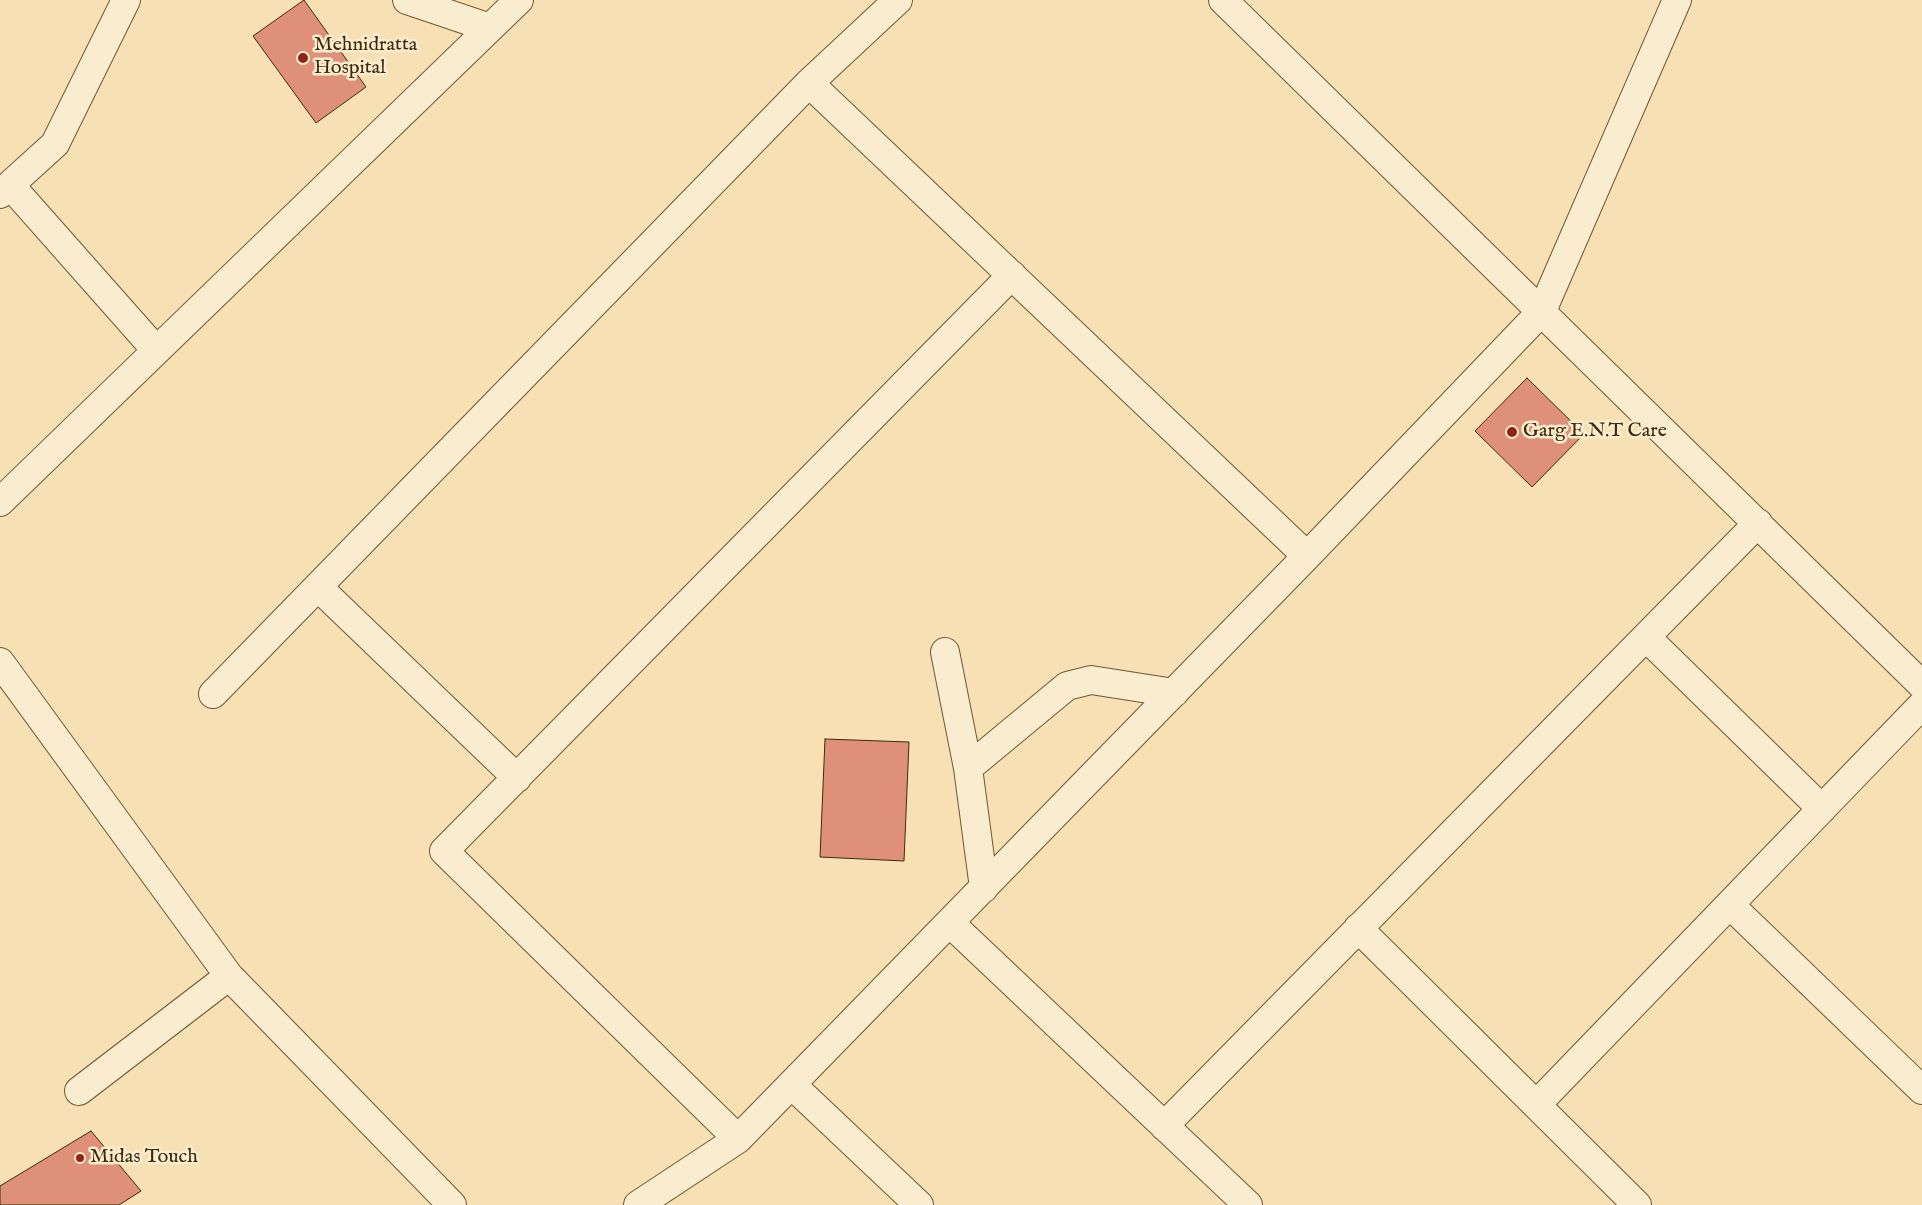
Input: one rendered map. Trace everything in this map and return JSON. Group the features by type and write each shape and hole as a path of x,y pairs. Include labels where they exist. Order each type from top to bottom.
{"street":[{"path":"126,0 55,144 5,189 156,350"},
{"path":"407,0 490,28"},
{"path":"0,502 519,0"},
{"path":"213,694 809,83 898,0"},
{"path":"1223,0 1922,685"},
{"path":"638,1205 738,1139 1174,693 1542,311 1677,0"},
{"path":"809,83 1307,556"},
{"path":"738,1139 444,851 1012,275"},
{"path":"1164,1126 1758,524"},
{"path":"318,587 517,778"},
{"path":"1646,637 1822,809"},
{"path":"945,652 968,768 984,888"},
{"path":"0,662 228,976 452,1205"},
{"path":"968,768 1066,686 1091,680 1174,693"},
{"path":"1536,1105 1922,705"},
{"path":"1730,905 1922,1090"},
{"path":"950,923 1248,1205"},
{"path":"1358,928 1637,1205"},
{"path":"80,1091 228,976"},
{"path":"792,1085 919,1205"}],"building":[{"path":"304,0 366,87 316,123 253,36"},
{"path":"1527,378 1584,434 1532,487 1475,431"},
{"path":"825,739 909,742 904,861 820,857"},
{"name":"Midas Touch","path":"91,1131 141,1191 119,1205 0,1205 0,1186"}],"place":[{"name":"Mehnidratta Hospital","path":"303,58"},
{"name":"Garg E.N.T Care","path":"1512,432"},
{"name":"Midas Touch","path":"80,1158"}]}
